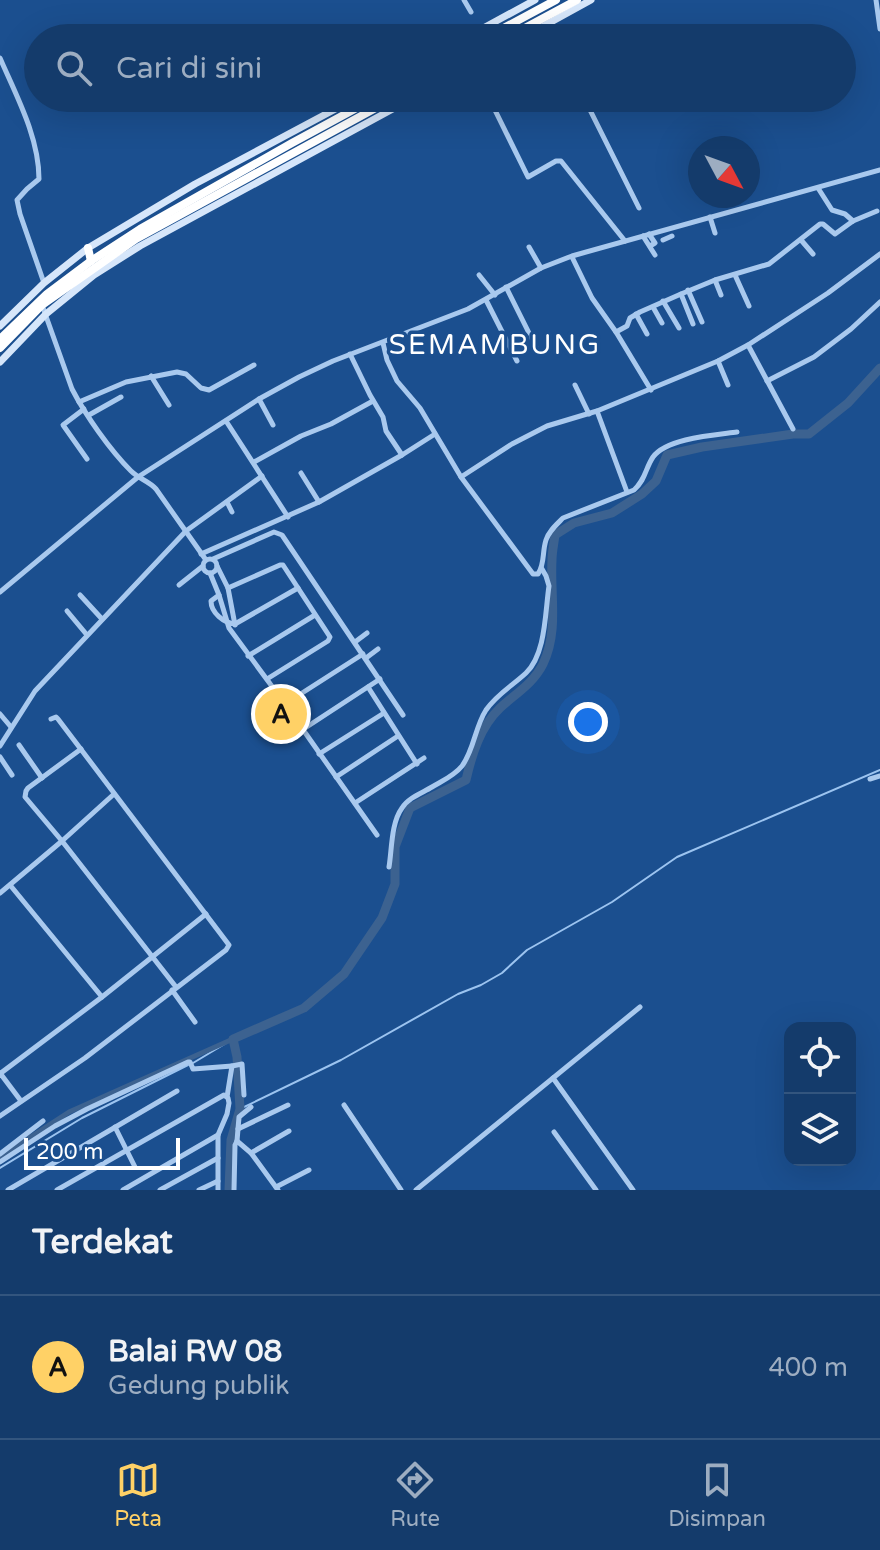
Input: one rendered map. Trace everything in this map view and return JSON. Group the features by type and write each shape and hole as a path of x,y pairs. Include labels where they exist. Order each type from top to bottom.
{"highway":[{"path":"511,24 556,0"},
{"path":"532,24 577,0"},
{"path":"0,348 47,294 91,261 271,149 341,112"},
{"path":"0,339 22,321 44,310 84,275 369,112"},
{"path":"182,192 187,202"},
{"path":"156,207 162,216"},
{"path":"88,248 91,261"}],"street":[{"path":"464,0 471,12"},
{"path":"491,24 535,0"},
{"path":"547,24 591,0"},
{"path":"876,0 880,29"},
{"path":"0,58 34,144 40,175 17,200 44,283"},
{"path":"334,115 338,112"},
{"path":"138,242 386,112"},
{"path":"496,112 528,177 561,161 625,241"},
{"path":"591,112 639,208"},
{"path":"0,326 44,283 88,248 182,192 271,149"},
{"path":"0,592 138,477 259,399 299,377 468,309 541,268 572,256 880,170"},
{"path":"818,188 832,210 845,214 853,221"},
{"path":"616,332 627,326 636,314 663,301 715,280 769,264 822,223 834,234 853,221 877,211"},
{"path":"710,217 715,233"},
{"path":"667,238 668,228"},
{"path":"646,235 655,255"},
{"path":"801,240 813,254"},
{"path":"529,247 541,268"},
{"path":"464,475 547,426 597,411 718,361 828,293 880,254"},
{"path":"572,256 592,298 651,390"},
{"path":"479,275 495,295"},
{"path":"735,275 749,306"},
{"path":"715,280 721,295"},
{"path":"506,287 536,347"},
{"path":"688,290 702,322"},
{"path":"681,294 693,324"},
{"path":"486,300 517,361"},
{"path":"663,301 679,328"},
{"path":"767,381 821,352 880,302"},
{"path":"653,307 662,323"},
{"path":"0,362 44,310"},
{"path":"44,310 79,402 109,446 138,477 152,484 186,531 201,554 205,571 210,573 233,634 377,835"},
{"path":"636,314 647,334"},
{"path":"383,343 391,371 402,388 420,408 531,572 546,576 549,586 540,652 535,663 498,695 485,712 462,765 453,775 411,799 402,808 389,867"},
{"path":"748,345 793,429"},
{"path":"350,354 383,417 386,431 402,455"},
{"path":"718,361 728,385"},
{"path":"79,402 126,382 181,372 201,388 209,390 254,365"},
{"path":"151,376 169,405"},
{"path":"575,385 589,414"},
{"path":"87,459 63,425 121,397"},
{"path":"259,399 273,425"},
{"path":"254,462 373,401"},
{"path":"597,411 627,493"},
{"path":"226,421 288,517"},
{"path":"538,572 545,542 563,518 634,490 642,482 652,459 680,441 737,432"},
{"path":"201,554 319,502 435,434"},
{"path":"301,473 319,502"},
{"path":"0,746 35,691 186,531 262,476"},
{"path":"227,502 232,512"},
{"path":"179,585 204,563 215,562 279,532 403,715"},
{"path":"210,573 215,571 215,562"},
{"path":"215,562 228,588 235,624 233,634"},
{"path":"228,588 280,565 285,567 330,637 267,679"},
{"path":"0,579 7,587"},
{"path":"219,595 210,603 219,617 235,624 298,588"},
{"path":"80,595 102,619"},
{"path":"67,611 87,635"},
{"path":"248,656 315,615"},
{"path":"355,642 367,633"},
{"path":"274,711 378,649"},
{"path":"302,730 380,679"},
{"path":"368,687 417,764"},
{"path":"319,754 384,713"},
{"path":"0,714 11,727"},
{"path":"0,1116 85,1058 227,948 228,941 58,719 51,719"},
{"path":"336,777 398,736"},
{"path":"19,745 42,778"},
{"path":"81,749 26,791 25,797 152,957 195,1022"},
{"path":"0,757 12,775"},
{"path":"355,803 424,758"},
{"path":"870,779 880,777"},
{"path":"0,893 114,794"},
{"path":"361,812 368,795"},
{"path":"10,885 102,997"},
{"path":"21,1101 0,1073 206,914"},
{"path":"416,1190 640,1007"},
{"path":"0,1154 41,1128 191,1065 236,1064"},
{"path":"236,1064 244,1095"},
{"path":"218,1190 218,1135 229,1103 227,1097 236,1064"},
{"path":"553,1078 633,1190"},
{"path":"8,1190 177,1091"},
{"path":"57,1190 223,1095 227,1097"},
{"path":"238,1129 288,1105"},
{"path":"344,1105 401,1190"},
{"path":"234,1190 235,1145 240,1115 251,1107"},
{"path":"115,1127 135,1167"},
{"path":"0,1162 41,1128"},
{"path":"251,1153 289,1131"},
{"path":"554,1132 596,1190"},
{"path":"123,1190 218,1135"},
{"path":"237,1141 251,1153 277,1188 309,1170"},
{"path":"160,1190 218,1158"},
{"path":"199,1190 218,1181"},
{"path":"424,1184 428,1190"}],"waterway":[{"path":"229,1190 231,1140 240,1109 233,1039 304,1008 344,974 382,918 395,884 395,847 410,808 466,780 474,751 487,724 529,683 543,664 551,639 555,535 574,523 612,513 642,494 656,481 667,455 702,447 809,434 848,403 880,368"},
{"path":"240,1109 341,1060 458,994 502,973 527,950 612,902 677,857 880,770"},
{"path":"193,1063 233,1039"},
{"path":"0,1157 69,1112 233,1039"},
{"path":"0,1168 82,1118 188,1065"}],"place":[{"name":"Balai RW 08","path":"281,714"}],"district":[{"name":"SEMAMBUNG","path":"495,345"}]}
